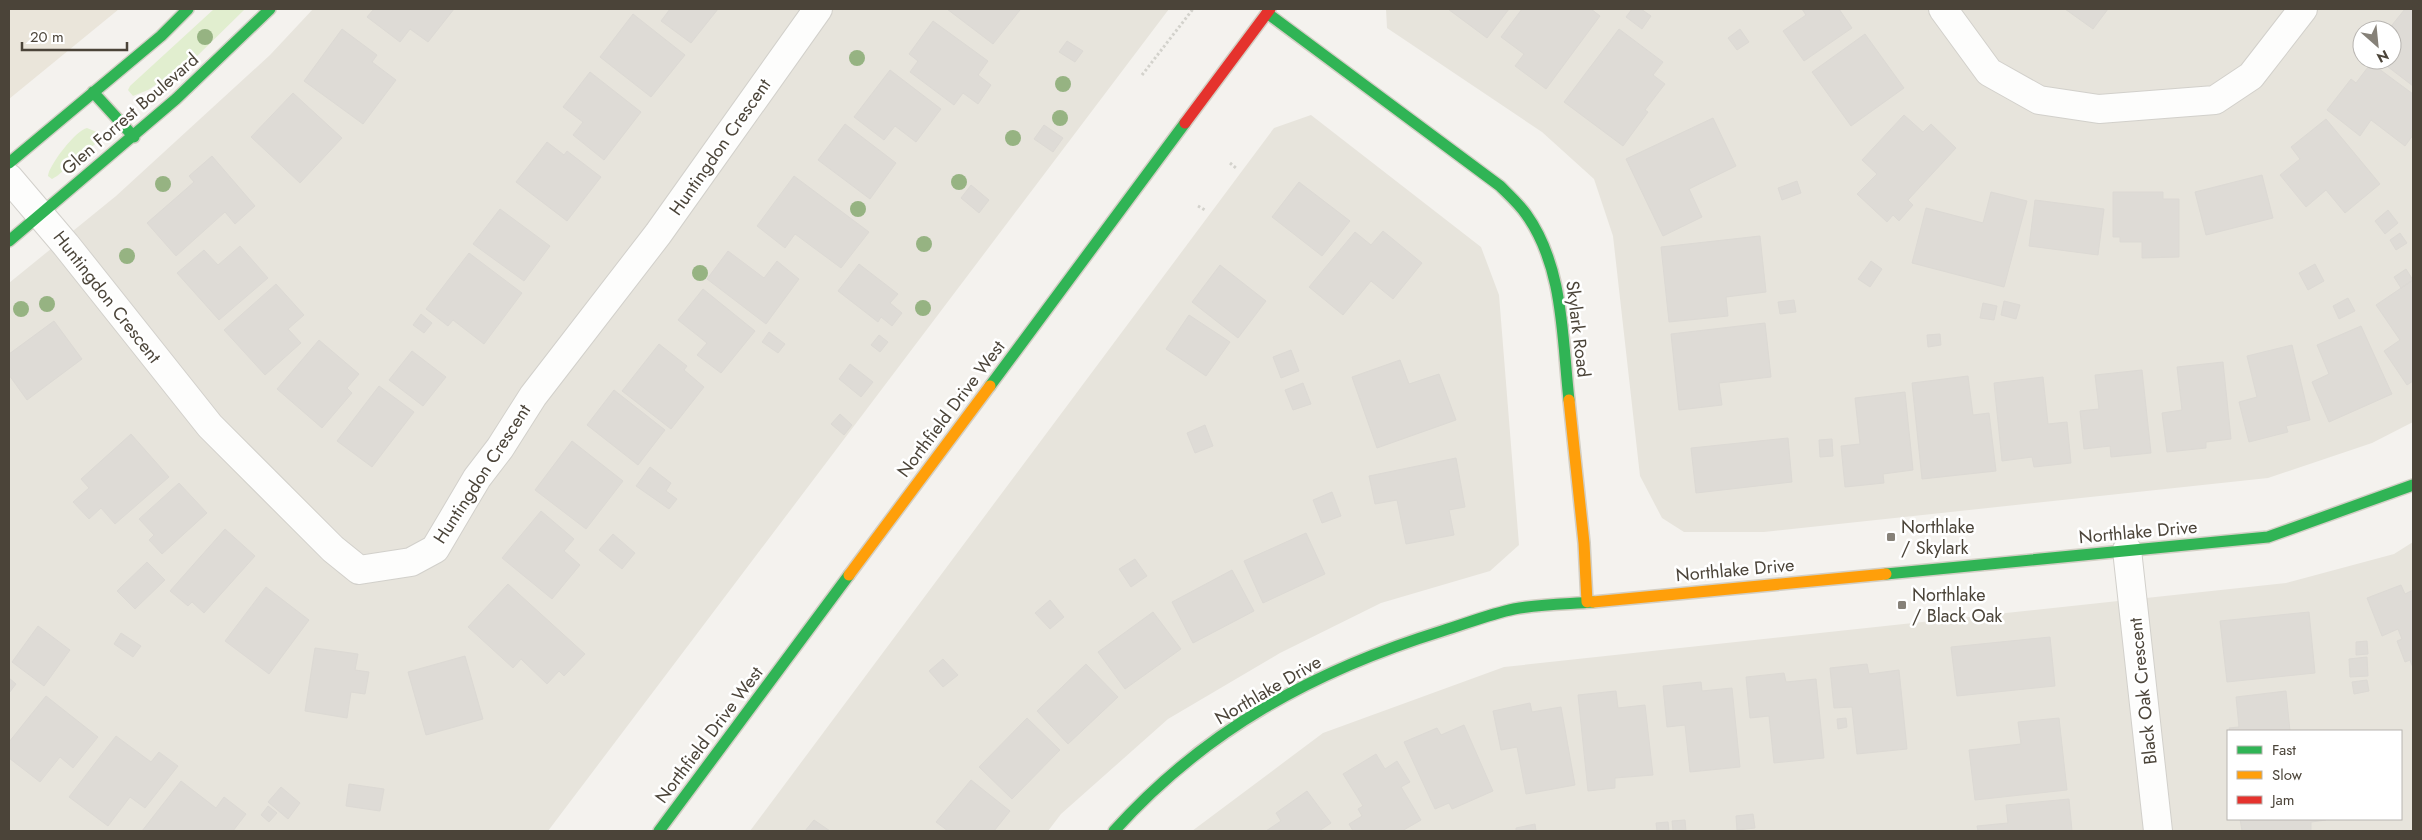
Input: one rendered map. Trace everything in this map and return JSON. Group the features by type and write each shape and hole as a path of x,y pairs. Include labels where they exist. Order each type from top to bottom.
{"street":[{"path":"9,163 161,36 188,9"},
{"name":"Glen Forrest Boulevard","path":"9,241 156,119 230,50 270,9"},
{"name":"Huntingdon Crescent","path":"9,178 41,215 210,426 333,549 359,570 411,562 435,548 477,478 500,448 533,396 658,234 818,9"},
{"path":"1943,9 1989,72 2039,100 2099,109 2215,100 2251,76 2303,9"},
{"name":"Skylark Road","path":"1269,11 1500,186 1526,214 1544,245 1557,288 1584,543 1587,602"},
{"name":"Northfield Drive West","path":"659,831 1269,11"},
{"path":"93,92 134,137"},
{"name":"Northlake Drive","path":"1114,831 1150,792 1197,754 1256,713 1317,678 1404,643 1503,612 1587,602 2268,537 2413,485"},
{"name":"Black Oak Crescent","path":"2127,550 2158,831"}],"path":[{"path":"1142,75 1193,9"},
{"path":"1230,164 1236,168"},
{"path":"1198,206 1205,210"}],"shaded area":[{"path":"9,9 119,9 9,99"},
{"path":"313,9 1169,9 548,831 9,831 9,283 116,196 270,55"},
{"path":"1386,9 2413,9 2413,422 2372,443 2268,478 1764,532 1684,532 1662,518 1640,476 1613,236 1594,179 1542,132 1387,28"},
{"path":"1311,115 1481,247 1499,295 1519,545 1490,571 1381,603 1280,653 1168,719 1061,814 1048,831 750,831 1274,128"},
{"path":"2413,542 2413,831 1192,831 1323,733 1504,667 2286,583 2394,554"}],"green space":[{"path":"214,9 245,9 192,61 148,90 133,96 128,90 130,86"},
{"path":"87,128 99,133 101,139 52,179 48,176 53,164 70,141"}],"building":[{"path":"374,9 454,9 428,42 410,29 400,42 367,17"},
{"path":"670,9 718,9 691,43 661,21"},
{"path":"947,9 1018,9 1020,10 993,44"},
{"path":"1448,9 1509,9 1487,38"},
{"path":"1522,9 1591,9 1600,16 1546,89 1515,66 1524,54 1501,37"},
{"path":"1632,9 1641,9 1651,16 1642,29 1626,17"},
{"path":"1802,9 1839,9 1852,28 1804,61 1783,31 1806,15"},
{"path":"2065,9 2108,9 2093,29"},
{"path":"2405,9 2413,9 2413,86 2392,70 2402,70 2402,20 2396,20"},
{"path":"633,14 685,55 651,97 600,57"},
{"path":"933,21 988,61 978,75 991,85 978,104 963,93 954,105 910,72 918,61 909,54"},
{"path":"342,29 377,55 372,62 396,80 363,124 304,81"},
{"path":"1619,29 1663,62 1653,75 1665,84 1645,110 1648,112 1623,146 1564,102"},
{"path":"1740,29 1749,42 1737,50 1728,38"},
{"path":"1865,34 1904,88 1851,126 1812,72"},
{"path":"1067,41 1083,51 1075,62 1059,52"},
{"path":"890,70 941,109 916,142 895,126 884,140 854,117"},
{"path":"2366,70 2380,70 2413,94 2413,135 2405,146 2371,120 2360,136 2327,110 2351,79 2356,83"},
{"path":"590,72 641,112 604,160 573,135 583,122 563,107"},
{"path":"293,93 342,138 300,183 251,137"},
{"path":"1904,115 1923,132 1931,124 1956,148 1908,200 1913,205 1899,221 1893,215 1887,222 1857,194 1877,174 1862,160"},
{"path":"1713,118 1736,166 1689,189 1702,217 1663,236 1626,159"},
{"path":"2326,119 2380,184 2345,213 2326,190 2306,207 2280,175 2300,159 2291,147"},
{"path":"845,124 896,163 870,199 818,160"},
{"path":"1044,125 1063,138 1053,152 1034,139"},
{"path":"547,142 564,155 567,151 601,177 567,221 516,182"},
{"path":"212,156 255,206 235,224 225,212 176,256 147,223 194,182 189,176"},
{"path":"2262,175 2273,218 2206,235 2195,192"},
{"path":"794,176 869,232 841,268 795,234 785,248 757,226"},
{"path":"1797,181 1801,193 1782,200 1778,188"},
{"path":"1299,182 1350,221 1322,256 1272,217"},
{"path":"971,185 989,200 979,213 961,198"},
{"path":"1991,192 2027,201 2004,287 1912,263 1926,208 1983,223"},
{"path":"2113,192 2163,192 2163,199 2179,199 2179,257 2142,258 2142,242 2120,242 2120,237 2113,237"},
{"path":"2035,200 2104,209 2098,255 2029,246"},
{"path":"500,209 550,246 524,281 473,244"},
{"path":"2388,210 2398,223 2385,234 2375,221"},
{"path":"1383,231 1422,263 1393,299 1371,281 1343,315 1309,287 1355,232 1371,245"},
{"path":"2400,233 2407,243 2396,250 2390,240"},
{"path":"1760,236 1766,292 1726,297 1728,316 1669,322 1661,247"},
{"path":"240,246 268,278 219,320 177,273 204,250 218,265"},
{"path":"728,251 764,278 777,261 799,279 766,324 707,279"},
{"path":"469,253 522,293 484,344 453,320 448,326 426,309"},
{"path":"1871,261 1882,269 1870,287 1858,279"},
{"path":"859,264 898,294 890,303 902,313 892,326 881,317 878,322 838,291"},
{"path":"2315,264 2324,281 2308,290 2299,273"},
{"path":"1220,265 1266,301 1238,338 1192,302"},
{"path":"2406,269 2413,280 2401,288 2394,277"},
{"path":"2413,280 2413,381 2407,385 2384,351 2400,340 2376,305"},
{"path":"276,284 304,315 288,329 301,343 265,375 224,330"},
{"path":"703,289 755,331 721,373 697,355 707,343 678,320"},
{"path":"2348,298 2355,311 2339,319 2333,306"},
{"path":"1794,300 1796,312 1780,314 1778,302"},
{"path":"2004,301 2020,305 2016,319 2001,315"},
{"path":"1983,303 1997,306 1994,320 1980,318"},
{"path":"421,314 432,323 424,333 413,325"},
{"path":"1189,315 1230,342 1206,376 1166,349"},
{"path":"54,321 82,359 27,400 9,375 9,354"},
{"path":"1765,323 1771,377 1719,383 1722,405 1679,410 1671,334"},
{"path":"2361,326 2392,394 2329,422 2312,382 2329,374 2317,345"},
{"path":"769,332 785,344 778,353 762,342"},
{"path":"1940,334 1941,345 1928,347 1927,335"},
{"path":"879,335 888,342 880,352 871,345"},
{"path":"319,340 359,374 347,388 352,393 322,428 277,389"},
{"path":"659,344 687,366 684,370 704,387 671,429 622,391"},
{"path":"2292,345 2310,420 2286,426 2288,432 2249,442 2239,402 2257,397 2247,356"},
{"path":"1291,350 1299,371 1281,378 1273,357"},
{"path":"412,351 446,377 423,406 389,380"},
{"path":"1400,360 1409,384 1439,374 1456,420 1377,448 1352,377"},
{"path":"2223,362 2231,439 2206,442 2206,448 2167,452 2162,413 2182,410 2177,367"},
{"path":"850,364 873,382 861,397 839,379"},
{"path":"2142,370 2151,453 2111,457 2110,446 2084,449 2080,411 2099,409 2095,375"},
{"path":"1968,376 1973,415 1989,413 1996,471 1922,479 1912,383"},
{"path":"2043,377 2048,424 2067,422 2071,463 2034,467 2032,457 2002,461 1994,383"},
{"path":"1303,383 1311,404 1293,410 1285,390"},
{"path":"379,386 414,412 372,467 337,441"},
{"path":"614,390 665,430 638,465 587,425"},
{"path":"1905,392 1913,470 1883,474 1884,483 1845,487 1841,446 1860,444 1855,398"},
{"path":"840,414 852,425 844,435 831,424"},
{"path":"1205,425 1213,446 1195,453 1187,433"},
{"path":"131,434 169,477 115,524 101,508 89,519 73,502 89,488 81,479"},
{"path":"1788,438 1792,482 1696,493 1691,448"},
{"path":"1832,439 1833,456 1820,457 1819,440"},
{"path":"572,441 623,481 586,529 535,490"},
{"path":"1456,458 1465,507 1449,510 1454,535 1406,544 1397,500 1375,504 1369,476"},
{"path":"650,467 671,483 666,491 677,499 669,509 636,486"},
{"path":"179,483 207,513 162,554 149,540 154,535 139,519"},
{"path":"1332,492 1341,516 1322,523 1313,500"},
{"path":"541,511 574,539 564,551 580,565 552,599 502,558"},
{"path":"225,529 255,556 204,613 192,602 188,606 170,591"},
{"path":"1306,533 1325,574 1263,603 1244,561"},
{"path":"613,534 635,553 622,569 599,550"},
{"path":"1135,559 1147,576 1131,587 1119,569"},
{"path":"147,562 165,580 135,609 117,591"},
{"path":"1232,570 1254,611 1193,643 1172,602"},
{"path":"508,584 585,654 564,676 559,671 547,684 521,659 513,668 468,627"},
{"path":"2401,585 2405,594 2413,590 2413,668 2410,660 2405,662 2397,641 2402,639 2398,629 2382,636 2367,598"},
{"path":"266,587 309,620 269,674 225,641"},
{"path":"1050,600 1064,617 1050,629 1035,613"},
{"path":"1153,612 1181,649 1125,689 1098,652"},
{"path":"2309,612 2315,673 2227,682 2220,621"},
{"path":"38,626 70,650 44,686 12,662"},
{"path":"121,633 141,646 133,657 114,644"},
{"path":"2050,637 2055,686 1957,696 1951,647"},
{"path":"2367,641 2368,654 2356,655 2356,642"},
{"path":"315,648 358,654 355,670 369,672 365,694 351,692 347,718 305,711"},
{"path":"465,656 483,719 426,735 408,672"},
{"path":"2367,657 2368,676 2350,677 2349,659"},
{"path":"943,659 958,675 943,687 929,671"},
{"path":"1086,664 1118,697 1068,744 1037,711"},
{"path":"1867,664 1869,674 1899,670 1907,749 1857,754 1852,707 1834,708 1830,668"},
{"path":"1784,673 1786,682 1816,679 1824,758 1774,763 1769,716 1750,718 1746,677"},
{"path":"9,678 16,684 9,693"},
{"path":"2367,680 2369,691 2354,694 2352,682"},
{"path":"1701,682 1702,691 1732,688 1740,767 1690,772 1685,725 1667,727 1663,686"},
{"path":"1616,691 1618,708 1645,705 1653,775 1615,778 1615,788 1588,791 1578,695"},
{"path":"2286,691 2290,730 2230,730 2229,728 2239,727 2236,697"},
{"path":"46,696 98,737 73,768 60,757 40,782 9,758 9,742"},
{"path":"1530,703 1532,712 1561,707 1575,785 1526,794 1517,747 1501,750 1493,711"},
{"path":"1027,718 1060,750 1012,799 979,767"},
{"path":"1846,718 1847,727 1838,729 1837,719"},
{"path":"2059,718 2067,790 1975,800 1969,750 2021,744 2018,722"},
{"path":"1464,725 1493,791 1452,809 1449,803 1435,809 1404,742 1437,728 1441,735"},
{"path":"116,736 151,762 159,752 178,766 145,808 130,797 108,826 69,797"},
{"path":"1376,754 1385,769 1397,761 1410,782 1401,787 1421,820 1402,831 1353,831 1349,824 1362,816 1358,809 1363,806 1343,774"},
{"path":"971,780 1010,811 994,831 948,831 936,822"},
{"path":"181,781 216,808 224,797 246,814 233,831 142,831"},
{"path":"349,784 384,789 380,811 346,806"},
{"path":"281,787 300,803 288,819 268,802"},
{"path":"1307,791 1331,823 1319,831 1266,831 1281,821 1276,813"},
{"path":"2069,799 2072,831 1978,831 1977,826 2008,823 2006,805"},
{"path":"268,806 277,813 269,822 261,815"},
{"path":"1753,814 1755,828 1737,830 1736,816"},
{"path":"814,820 830,831 805,831"},
{"path":"1685,820 1686,831 1673,831 1672,821"},
{"path":"2240,820 2326,820 2311,822 2311,831 2242,831"},
{"path":"1668,822 1669,831 1657,831 1656,823"},
{"path":"1535,824 1536,831 1516,831 1516,828"}],"traffic: fast":[{"path":"9,163 161,36 188,9"},
{"path":"9,241 176,99 270,9"},
{"path":"1267,13 1500,186 1523,210 1538,235 1548,257 1554,280 1559,304 1569,400"},
{"path":"93,92 134,137"},
{"path":"990,386 1185,123"},
{"path":"1886,574 2268,537 2413,485"},
{"path":"659,831 849,575"},
{"path":"1114,831 1149,795 1224,734 1264,708 1306,685 1349,665 1395,647 1496,614 1534,606 1593,602"}],"traffic: slow":[{"path":"849,575 990,386"},
{"path":"1569,400 1584,543 1587,602"},
{"path":"1593,602 1886,574"}],"traffic: jam":[{"path":"1185,123 1270,9"}],"place":[{"name":"Northlake / Skylark","path":"1891,537"},
{"name":"Northlake / Black Oak","path":"1902,605"}]}
